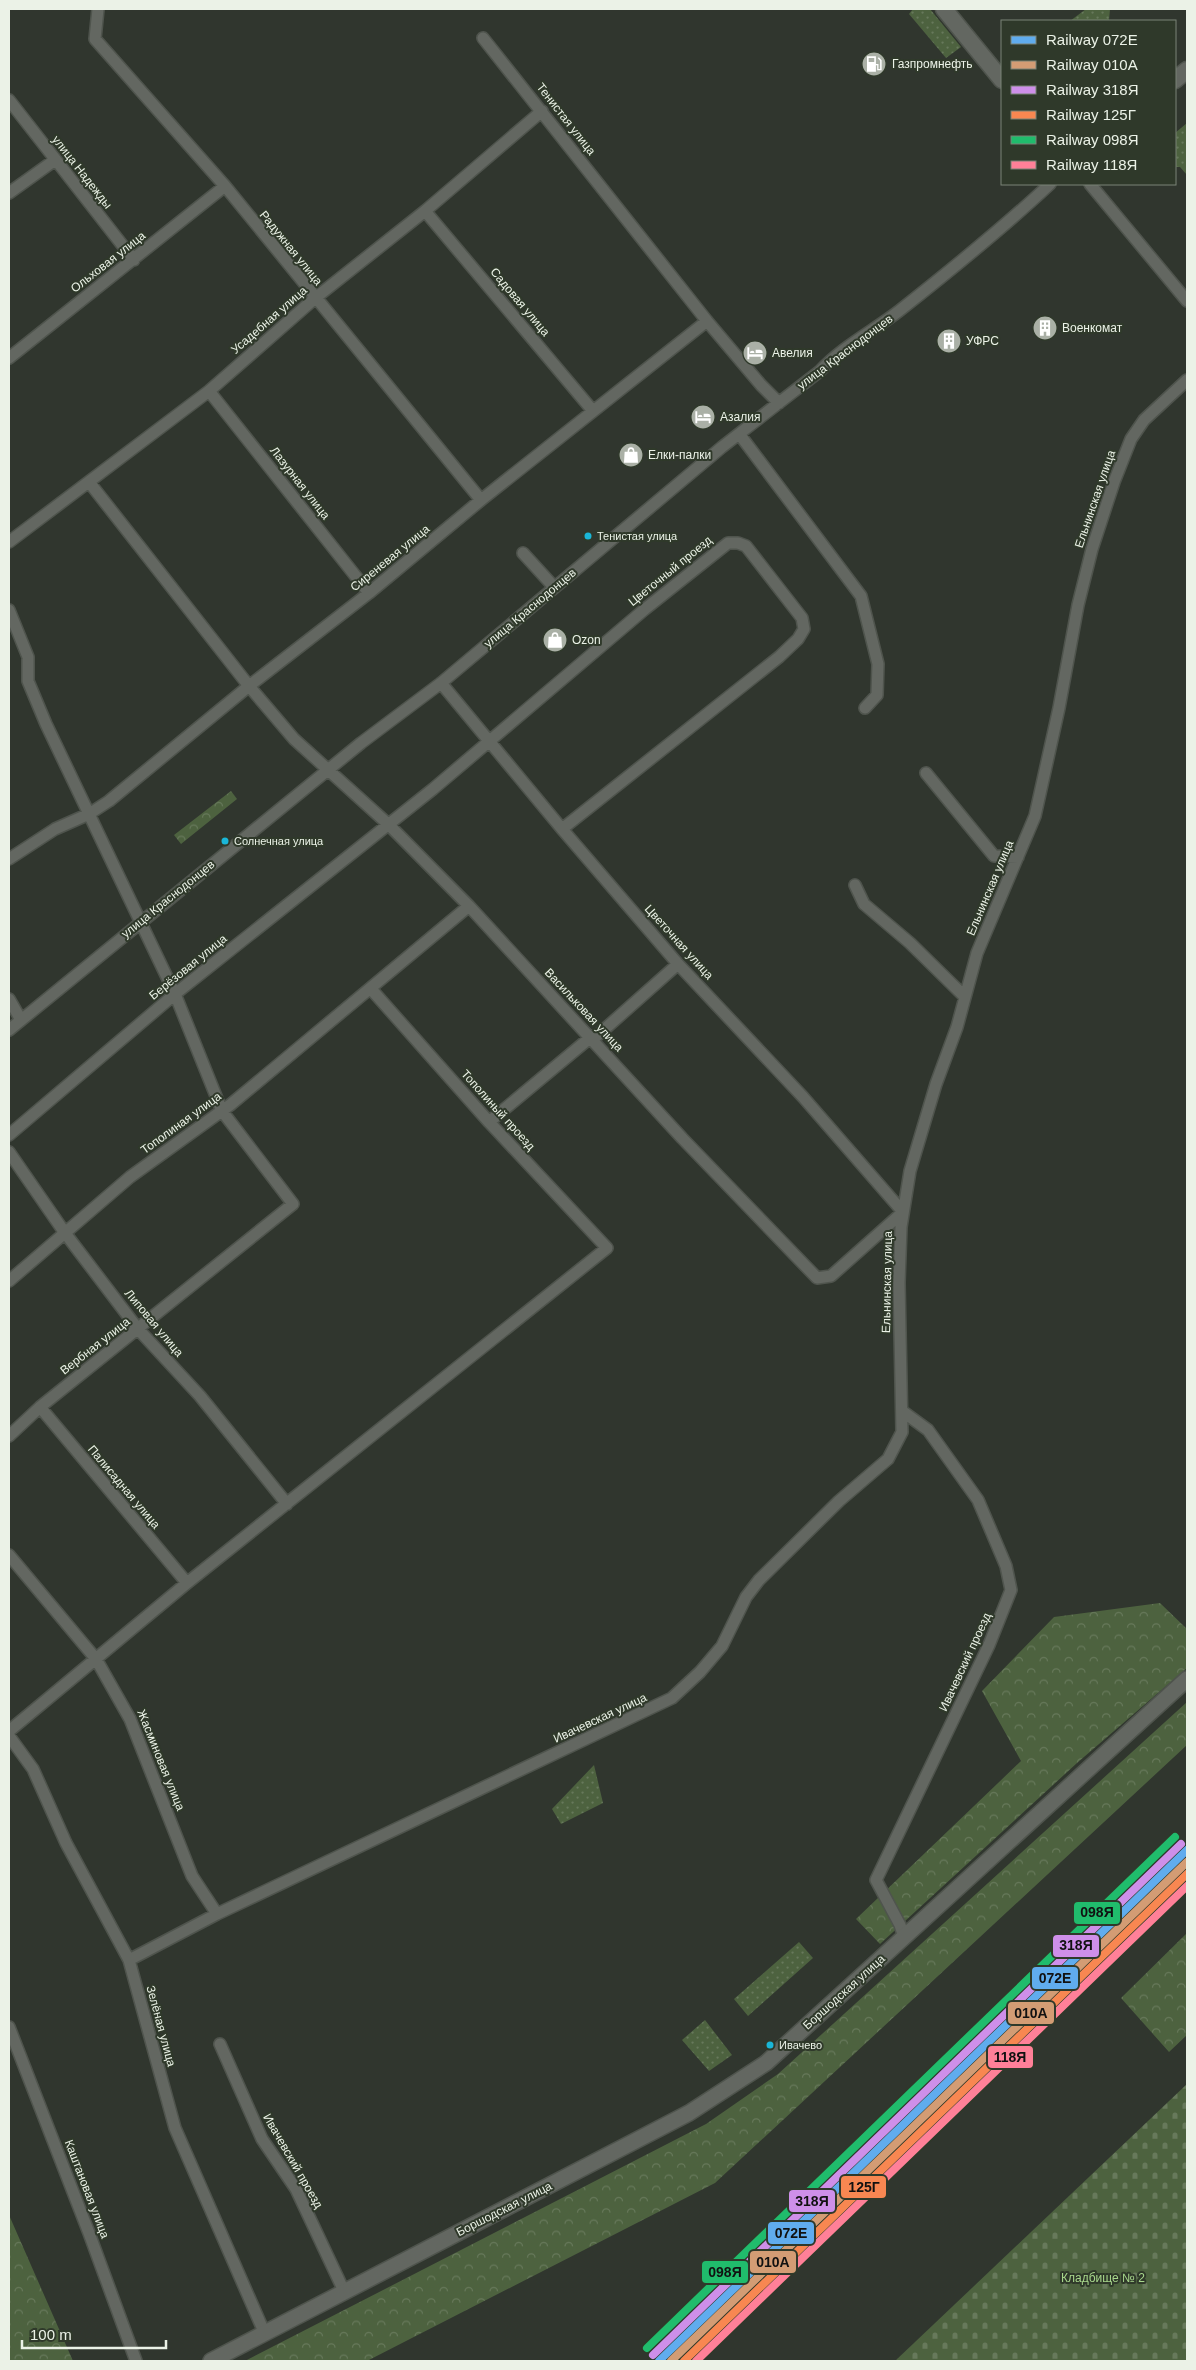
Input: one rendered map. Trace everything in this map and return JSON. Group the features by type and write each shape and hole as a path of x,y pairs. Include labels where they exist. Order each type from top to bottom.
{"main road":[{"path":"944,9 1001,79"},
{"path":"1176,79 1187,70"}],"street":[{"name":"Радужная улица","path":"98,9 95,39 225,186 314,299 481,500"},
{"name":"Тенистая улица","path":"483,38 707,321 779,403"},
{"name":"улица Надежды","path":"9,100 134,260"},
{"name":"Усадебная улица","path":"9,542 209,391 314,299 425,211 542,111"},
{"path":"9,193 55,160"},
{"name":"улица Краснодонцев","path":"9,1030 141,920 328,772 361,743 442,683 554,587 820,371 828,362 926,290 997,233 1049,185"},
{"path":"1091,185 1187,301"},
{"name":"Ольховая улица","path":"9,358 225,186"},
{"name":"Садовая улица","path":"425,211 593,411"},
{"name":"Сиреневая улица","path":"9,859 55,829 89,814 128,786 249,686 369,593 481,500 707,321"},
{"name":"Ельнинская улица","path":"902,1432 899,1283 903,1212 910,1171 934,1091 957,1027 964,996 983,938 1035,816 1059,708 1078,605 1092,549 1114,482 1131,439 1144,420 1187,380"},
{"name":"Лазурная улица","path":"209,391 369,593"},
{"path":"740,435 861,596 878,664 877,694 865,708"},
{"path":"89,482 249,686"},
{"name":"Цветочный проезд","path":"388,824 490,742 645,609 728,543 738,543 746,546 802,618 804,629 798,639 779,657 562,829"},
{"path":"523,553 554,587"},
{"path":"9,610 28,657 28,681 175,994 222,1111"},
{"name":"Цветочная улица","path":"442,683 562,829 678,964 803,1097 903,1212"},
{"name":"Васильковая улица","path":"249,686 294,739 328,772 347,786 388,824 468,906 682,1138 817,1278 832,1276 903,1212"},
{"path":"926,773 994,856 1018,857"},
{"name":"Берёзовая улица","path":"9,1135 175,994 388,824"},
{"path":"855,885 864,904 910,943 964,996"},
{"name":"Тополиная улица","path":"9,1281 130,1177 222,1111 371,989 468,906"},
{"path":"488,1122 591,1038 598,1035 678,964"},
{"name":"Тополиный проезд","path":"287,1504 607,1248 488,1122 371,989"},
{"path":"9,999 21,1020"},
{"name":"Вербная улица","path":"9,1436 40,1407 293,1204 222,1111"},
{"name":"Липовая улица","path":"9,1152 65,1232 138,1329 200,1396 287,1504"},
{"name":"Палисадная улица","path":"40,1407 187,1583"},
{"name":"Ивачевский проезд","path":"902,1410 928,1430 978,1500 1006,1566 1011,1590 989,1645 876,1880 900,1925 904,1938"},
{"name":"Ивачевская улица","path":"129,1960 217,1914 672,1698 700,1672 722,1646 746,1597 759,1580 838,1501 888,1459 902,1432"},
{"path":"9,1731 187,1583 287,1504"},
{"name":"Жасминовая улица","path":"9,1555 96,1659 130,1719 192,1876 217,1914"},
{"name":"Боршодская улица","path":"211,2361 689,2113 766,2063 1187,1679"},
{"name":"Зелёная улица","path":"9,1736 32,1769 66,1843 129,1960 175,2128 265,2334"},
{"name":"Каштановая улица","path":"9,2027 89,2233 136,2361"},
{"name":"Ивачевский проезд","path":"220,2044 262,2138 296,2189 344,2291"}],"green space":[{"path":"913,9 930,9 961,47 946,58 909,14"},
{"path":"1086,9 1110,9 1109,20 1071,20"},
{"path":"1187,123 1187,175 1180,167 1176,167 1176,132"},
{"path":"231,791 237,799 181,844 174,835"},
{"path":"1160,1603 1187,1629 1187,1668 1077,1763 880,1944 856,1919 1021,1761 982,1691 1054,1617"},
{"path":"1187,1702 1187,1745 715,2183 367,2361 245,2361 706,2124 778,2074"},
{"path":"594,1765 603,1803 561,1824 552,1809"},
{"path":"1187,1933 1187,2035 1169,2052 1121,1998"},
{"path":"799,1942 813,1958 748,2016 734,1999"},
{"path":"705,2020 732,2055 709,2071 682,2040"},
{"name":"Кладбище № 2","path":"1187,2084 1187,2361 895,2361"},
{"path":"9,2215 73,2361 9,2361"}],"rail line":[{"name":"098Я","path":"647,2348 1175,1837"},
{"name":"318Я","path":"653,2355 1181,1844"},
{"name":"072Е","path":"659,2361 1187,1850"},
{"name":"010А","path":"671,2361 1187,1862"},
{"name":"125Г","path":"684,2361 1187,1874"},
{"name":"118Я","path":"696,2361 1187,1886"}],"place":[{"name":"Газпромнефть","path":"874,64"},
{"name":"Военкомат","path":"1045,328"},
{"name":"УФРС","path":"949,341"},
{"name":"Авелия","path":"755,353"},
{"name":"Азалия","path":"703,417"},
{"name":"Елки-палки","path":"631,455"},
{"name":"Тенистая улица","path":"588,536"},
{"name":"Ozon","path":"555,640"},
{"name":"Солнечная улица","path":"225,841"},
{"name":"Ивачево","path":"770,2045"}]}
